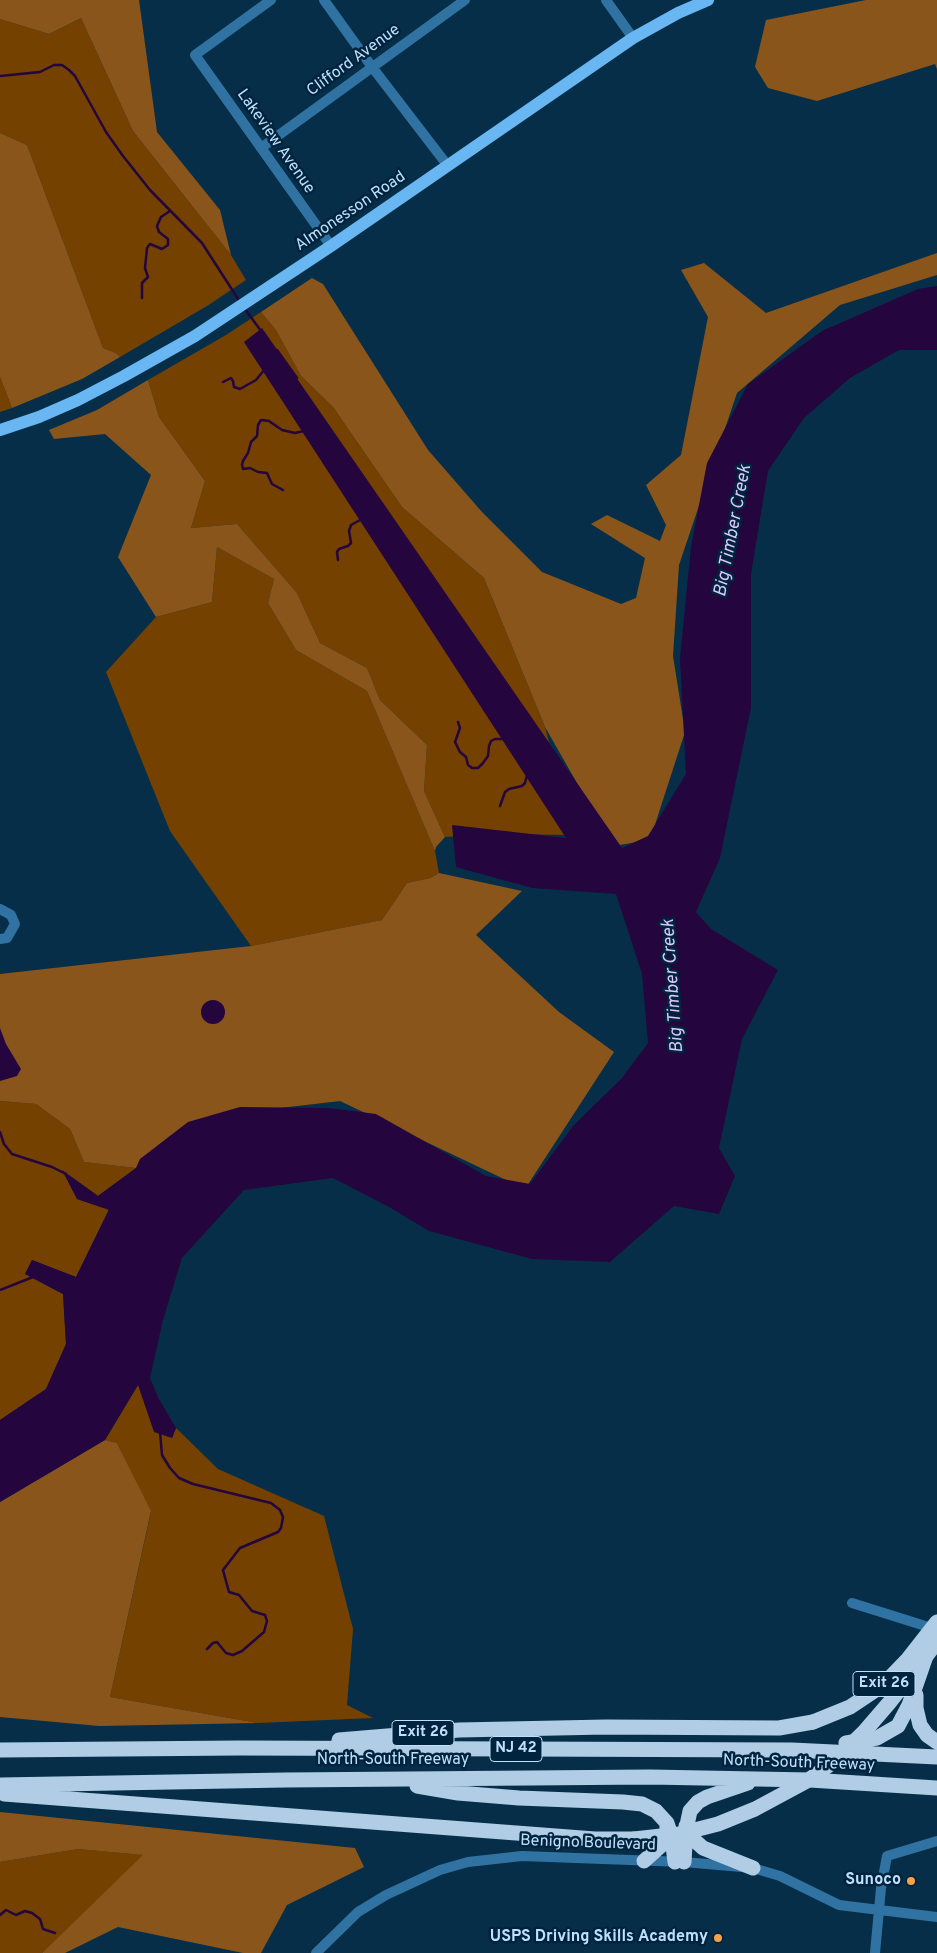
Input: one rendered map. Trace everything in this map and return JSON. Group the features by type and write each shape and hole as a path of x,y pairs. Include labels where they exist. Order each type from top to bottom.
{"highway":[{"path":"792,1750 869,1740 883,1737 893,1730 902,1720 919,1680 936,1629"},
{"path":"0,1794 595,1839 634,1839 673,1835 718,1824 755,1809 806,1781 832,1763 858,1738 889,1703 936,1629"},
{"name":"Exit 26","path":"240,1748 459,1730 606,1727 779,1728 813,1722 850,1707 883,1685 936,1629"},
{"path":"919,1680 916,1704 918,1721 927,1735 937,1742"},
{"name":"North-South Freeway","path":"0,1750 240,1748 792,1750 937,1757"},
{"name":"North-South Freeway","path":"0,1785 659,1777 764,1779 937,1788"},
{"path":"379,1779 475,1794 519,1798 634,1803 650,1808 661,1815 667,1823 679,1862"},
{"path":"679,1862 690,1811 702,1799 737,1786 764,1779"},
{"path":"644,1861 664,1843 667,1837 667,1823"},
{"path":"687,1825 691,1835 704,1848 753,1868"}],"main road":[{"name":"Almonesson Road","path":"0,430 39,417 78,400 146,364 232,312 633,38 678,13 708,0"}],"street":[{"name":"Lakeview Avenue","path":"271,0 195,55 331,246"},
{"path":"324,0 372,67 448,166"},
{"name":"Clifford Avenue","path":"261,148 465,0"},
{"path":"606,0 633,38"},
{"path":"0,909 11,916 15,924 7,938 0,939"},
{"path":"852,1603 936,1629"},
{"path":"875,1953 887,1856 937,1841"},
{"name":"Benigno Boulevard","path":"316,1953 358,1912 386,1895 440,1870 468,1862 522,1856 679,1862 753,1868 780,1876 839,1905 937,1917"}],"shaded area":[{"path":"0,0 139,0 157,132 220,210 231,255 133,131 81,18 49,34 0,19"},
{"path":"866,0 937,0 937,69 935,64 817,101 768,88 755,67 766,20"},
{"path":"81,18 133,131 231,255 246,280 207,306 120,357 116,353 103,348 27,145 0,133 0,19 49,34"},
{"path":"0,133 27,145 103,348 116,353 120,357 82,379 12,408 0,377"},
{"path":"937,253 937,275 840,305 737,393 679,565 673,656 685,732 650,840 613,846 545,727 484,578 402,507 333,407 301,376 276,330 261,312 312,278 323,284 428,450 482,512 542,572 621,604 636,598 645,558 591,524 607,515 660,541 666,525 646,485 681,455 708,317 681,270 704,263 766,313"},
{"path":"261,312 276,330 301,376 333,407 402,507 484,578 545,727 573,835 498,834 445,837 424,791 427,745 380,700 367,668 320,643 297,593 237,524 191,528 205,481 159,417 148,380 226,335"},
{"path":"0,377 12,408 0,412"},
{"path":"148,380 159,417 205,481 191,528 237,524 297,593 320,643 367,668 380,700 427,745 424,791 445,837 436,847 435,851 367,691 296,650 268,603 274,579 217,547 212,602 156,617 118,557 151,475 105,434 54,439 49,430 97,410"},
{"path":"217,547 274,579 268,603 296,650 367,691 435,851 439,873 430,878 407,883 382,920 251,946 170,831 106,672 156,617 212,602"},
{"path":"439,873 522,891 476,935 559,1012 614,1052 525,1189 340,1101 220,1115 136,1168 84,1162 70,1129 36,1104 0,1101 0,974 251,946 382,920 407,883 430,878"},
{"path":"0,1101 36,1104 70,1129 84,1162 136,1168 98,1196 63,1171 77,1199 109,1209 76,1277 32,1260 25,1274 63,1294 66,1344 46,1389 0,1420"},
{"path":"138,1385 172,1438 176,1428 218,1469 324,1516 353,1629 347,1705 373,1718 258,1723 110,1697 151,1512 117,1443 105,1440"},
{"path":"105,1440 117,1443 151,1511 110,1697 258,1723 99,1726 0,1717 0,1502"},
{"path":"0,1812 355,1848 364,1867 287,1905 261,1953 243,1953 118,1927 65,1953 42,1953 143,1855 78,1849 0,1862"},
{"path":"78,1849 144,1855 42,1953 0,1953 0,1862"}],"water":[{"name":"Big Timber Creek","path":"937,286 937,350 899,350 850,378 804,418 768,471 751,574 751,708 720,858 696,912 711,929 778,970 742,1039 719,1148 735,1176 719,1214 674,1206 610,1262 532,1259 429,1231 389,1207 333,1178 244,1190 182,1258 163,1320 149,1382 176,1428 172,1438 154,1432 138,1385 105,1440 0,1502 0,1420 46,1389 66,1344 63,1294 25,1274 32,1260 76,1277 109,1210 77,1199 62,1170 98,1196 136,1168 140,1159 188,1122 240,1107 329,1108 376,1114 486,1176 530,1184 573,1126 622,1078 648,1043 642,974 616,894 532,888 456,867 452,825 566,838 244,342 262,328 622,848 648,836 686,774 680,658 691,547 707,463 748,384 822,331 918,289"},
{"path":"213,1000 222,1003 225,1012 222,1021 213,1024 204,1021 201,1012 204,1003"},
{"path":"0,1028 6,1044 21,1069 17,1076 0,1081"}],"waterway":[{"path":"0,76 40,72 54,65 62,65 69,70 75,76 106,132 123,156 150,190 202,243 240,302"},
{"path":"142,298 142,283 148,277 145,268 147,248 150,244 162,249 168,245 168,239 159,232 157,226 161,217 170,211"},
{"path":"245,309 261,331"},
{"path":"277,350 297,378"},
{"path":"223,382 231,378 234,387 240,389 256,380 265,369"},
{"path":"283,490 272,484 267,473 258,472 250,468 243,469 243,461 248,453 251,442 257,436 258,425 261,420 269,421 282,430 295,433 304,431"},
{"path":"338,560 337,552 339,549 351,543 349,531 351,525 362,519"},
{"path":"458,722 460,728 455,742 460,752 466,757 468,765 472,768 478,768 488,756 491,741 505,739"},
{"path":"500,806 505,792 522,786 527,775"},
{"path":"0,1132 4,1144 12,1154 52,1167 66,1174"},
{"path":"0,1290 33,1277"},
{"path":"149,1379 156,1395"},
{"path":"160,1432 162,1455 179,1478 193,1484 271,1503 280,1510 283,1517 281,1528 278,1532 240,1548 223,1570 229,1592 239,1595 252,1611 265,1615 267,1621 264,1632 242,1651 233,1655 226,1653 217,1642 207,1649"},
{"path":"0,1915 6,1910 16,1915 25,1911 32,1913 40,1919 43,1929 55,1933"}],"place":[{"name":"Sunoco","path":"911,1881"},
{"name":"USPS Driving Skills Academy","path":"718,1938"}]}
